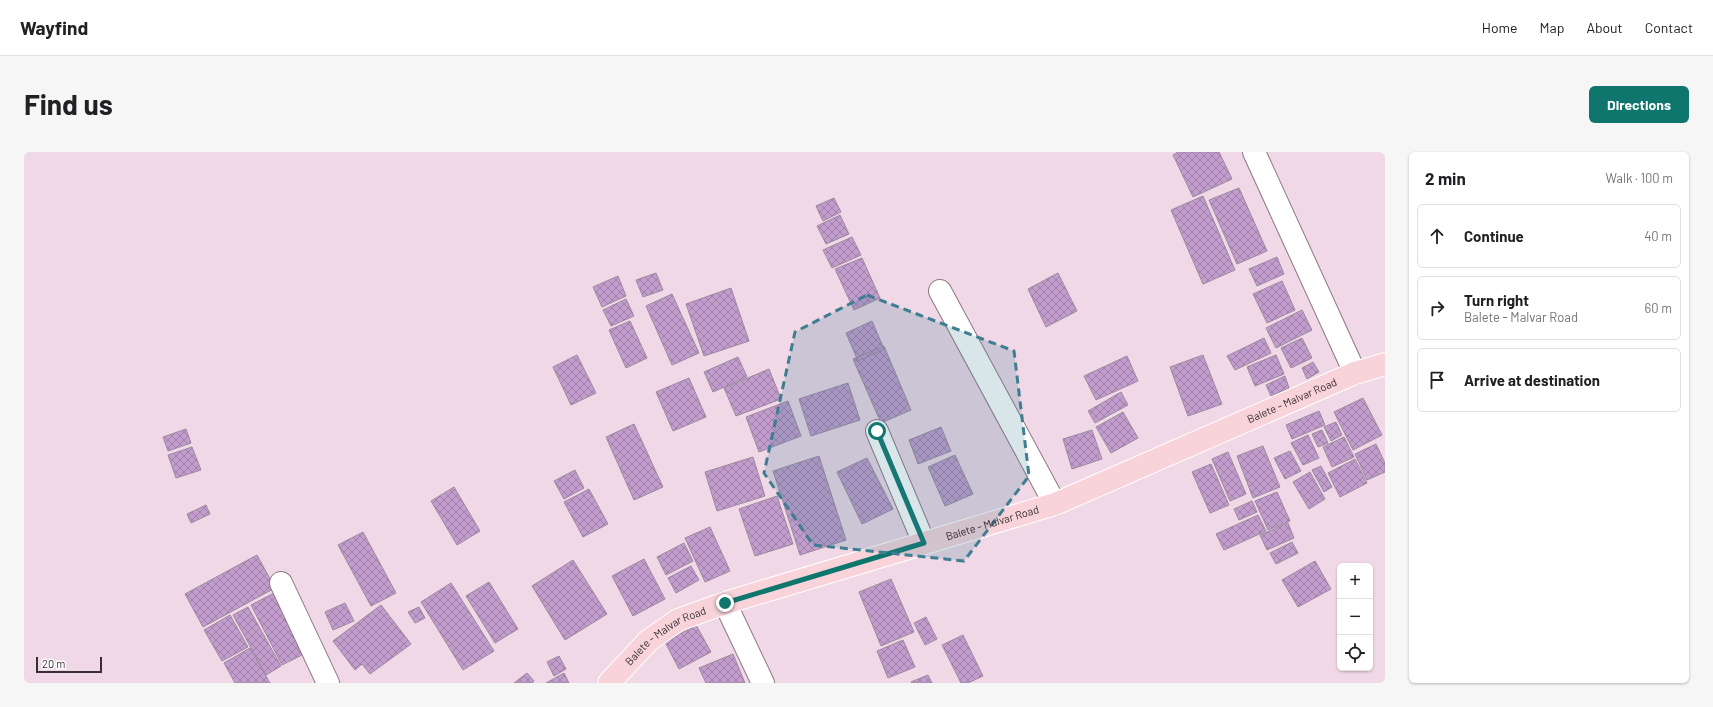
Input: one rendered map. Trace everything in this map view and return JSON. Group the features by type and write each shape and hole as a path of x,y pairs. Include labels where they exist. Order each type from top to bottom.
{"main road":[{"name":"Balete - Malvar Road","path":"608,683 648,641 678,620 725,603 1055,504 1355,373 1385,364"}],"street":[{"path":"1254,152 1355,373"},
{"path":"940,291 1055,504"},
{"path":"877,431 924,543"},
{"path":"281,583 328,683"},
{"path":"725,603 763,683"}],"highlighted area":[{"path":"867,295 1014,351 1029,476 964,561 813,545 764,473 795,332"}],"building":[{"path":"1178,152 1219,152 1232,179 1193,197 1173,155"},
{"path":"1239,188 1267,251 1237,264 1209,200"},
{"path":"1203,196 1235,270 1203,284 1171,210"},
{"path":"834,198 841,212 823,221 816,206"},
{"path":"840,215 849,234 826,244 817,226"},
{"path":"852,237 861,255 832,268 823,250"},
{"path":"1277,257 1284,274 1257,286 1249,269"},
{"path":"862,258 880,298 854,310 835,269"},
{"path":"656,273 663,290 643,297 636,280"},
{"path":"1058,273 1077,311 1046,327 1028,289"},
{"path":"618,276 626,296 602,307 593,287"},
{"path":"1282,281 1295,310 1267,323 1253,294"},
{"path":"731,288 749,341 704,356 686,304"},
{"path":"672,294 699,353 672,365 646,306"},
{"path":"626,299 634,316 611,326 603,310"},
{"path":"1302,310 1312,330 1276,348 1266,328"},
{"path":"630,321 647,358 626,368 609,330"},
{"path":"872,321 884,349 858,361 846,333"},
{"path":"1264,338 1271,353 1235,370 1227,356"},
{"path":"1302,338 1312,358 1291,368 1281,348"},
{"path":"884,346 911,410 881,423 853,359"},
{"path":"577,355 596,393 571,405 553,367"},
{"path":"1203,355 1222,404 1188,416 1170,367"},
{"path":"1276,355 1284,374 1255,386 1247,367"},
{"path":"1127,356 1138,381 1096,400 1084,376"},
{"path":"738,357 747,377 713,392 704,372"},
{"path":"1313,362 1319,372 1307,379 1302,368"},
{"path":"769,369 781,399 736,416 724,388"},
{"path":"1285,376 1289,388 1271,396 1266,385"},
{"path":"689,378 706,417 673,431 656,392"},
{"path":"848,383 860,420 811,436 799,399"},
{"path":"1121,392 1128,405 1095,423 1088,411"},
{"path":"1363,398 1382,435 1353,450 1334,412"},
{"path":"788,401 801,436 759,452 746,417"},
{"path":"1319,411 1325,425 1292,439 1286,425"},
{"path":"1123,412 1138,438 1111,453 1096,427"},
{"path":"1336,422 1342,435 1331,441 1324,427"},
{"path":"634,424 663,487 634,500 606,437"},
{"path":"941,427 951,451 918,464 909,440"},
{"path":"186,429 191,443 168,451 163,437"},
{"path":"1092,430 1102,459 1072,469 1063,439"},
{"path":"1322,430 1328,443 1318,447 1312,434"},
{"path":"1308,435 1319,458 1303,465 1291,443"},
{"path":"1344,437 1354,457 1332,467 1323,447"},
{"path":"1376,444 1385,463 1385,472 1367,480 1355,454"},
{"path":"1263,446 1280,487 1253,498 1237,456"},
{"path":"192,447 201,470 176,478 168,455"},
{"path":"1290,451 1301,471 1285,479 1274,458"},
{"path":"1228,452 1246,494 1230,501 1212,459"},
{"path":"955,455 973,494 945,506 928,467"},
{"path":"819,456 846,540 800,555 773,471"},
{"path":"753,457 765,496 717,511 705,472"},
{"path":"867,458 893,509 862,524 837,472"},
{"path":"1355,459 1367,483 1340,497 1328,473"},
{"path":"1211,464 1229,505 1210,513 1192,472"},
{"path":"1321,466 1332,487 1324,492 1312,470"},
{"path":"575,470 584,488 564,499 554,481"},
{"path":"1310,472 1325,499 1309,509 1293,482"},
{"path":"454,487 480,531 457,545 431,501"},
{"path":"589,489 608,524 583,537 564,502"},
{"path":"1277,492 1290,521 1268,530 1255,501"},
{"path":"777,496 793,544 755,556 739,509"},
{"path":"1252,501 1257,512 1239,520 1234,509"},
{"path":"206,505 210,514 191,523 187,514"},
{"path":"1258,515 1266,531 1224,550 1216,534"},
{"path":"1288,523 1294,538 1267,550 1260,535"},
{"path":"710,527 730,571 705,582 685,538"},
{"path":"363,532 396,593 371,606 338,545"},
{"path":"1292,542 1298,553 1276,564 1270,553"},
{"path":"684,543 693,561 666,575 657,557"},
{"path":"257,555 275,588 203,627 185,594"},
{"path":"644,559 665,599 633,616 612,576"},
{"path":"573,560 607,614 565,640 532,586"},
{"path":"1315,561 1331,589 1298,607 1282,580"},
{"path":"691,566 699,580 676,593 668,578"},
{"path":"891,579 914,632 881,646 859,592"},
{"path":"489,582 518,629 495,643 466,596"},
{"path":"451,583 494,651 463,670 421,602"},
{"path":"274,593 306,653 282,665 251,605"},
{"path":"345,603 354,621 333,630 325,612"},
{"path":"381,605 411,644 370,674 362,664 355,670 333,641"},
{"path":"248,607 281,666 266,675 233,615"},
{"path":"419,607 425,618 415,623 408,612"},
{"path":"230,615 248,647 222,661 204,630"},
{"path":"926,617 937,639 925,645 914,623"},
{"path":"696,625 711,652 679,669 665,642"},
{"path":"963,635 983,676 968,683 961,683 942,645"},
{"path":"903,640 915,667 888,678 877,651"},
{"path":"250,648 270,683 235,683 224,663"},
{"path":"733,654 745,683 706,683 699,668"},
{"path":"559,656 566,669 554,676 547,662"},
{"path":"527,673 534,681 532,683 514,683"},
{"path":"564,673 569,683 546,683"},
{"path":"928,675 932,683 911,682"}],"route":[{"path":"725,603 924,543 877,431"}]}
